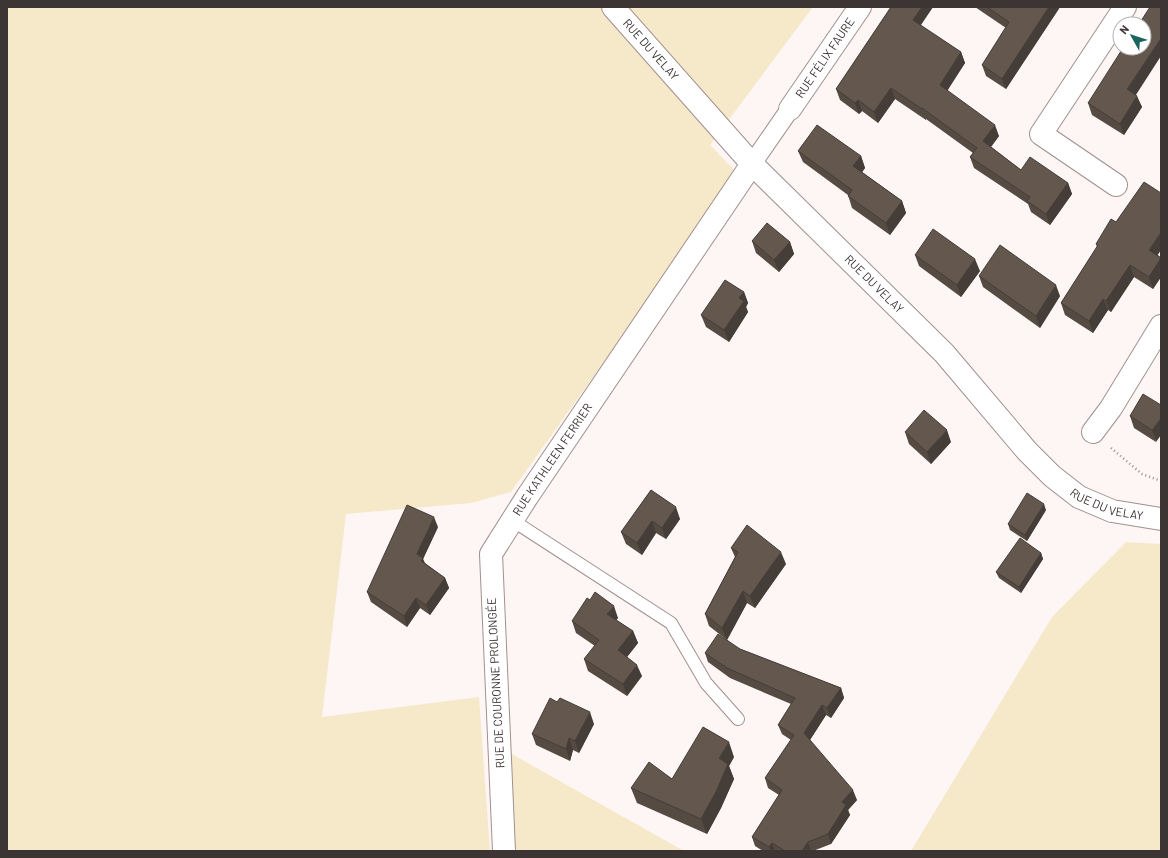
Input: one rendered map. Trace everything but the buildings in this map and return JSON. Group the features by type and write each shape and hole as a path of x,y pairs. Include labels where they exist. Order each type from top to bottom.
{"street":[{"name":"RUE DU VELAY","path":"613,7 752,164 944,353 1028,451 1052,476 1079,497 1112,512 1161,519"},
{"name":"RUE FÉLIX FAURE","path":"790,109 860,7"},
{"path":"1116,185 1041,134 1125,7"},
{"path":"752,164 790,109"},
{"name":"RUE KATHLEEN FERRIER","path":"512,520 752,164"},
{"path":"1093,432 1111,408 1161,326"},
{"name":"RUE DE COURONNE PROLONGÉE","path":"504,851 491,554 512,520"}],"lane":[{"name":"RUE KATHLEEN FERRIER","path":"512,520 671,623 706,683 738,719"}],"path":[{"path":"1093,432 1142,474 1161,481"}],"shaded area":[{"path":"7,7 813,7 710,145 738,174 511,492 471,503 346,514 322,717 479,697 490,851 7,851"},
{"path":"1126,542 1161,544 1161,851 911,851 1052,617"},
{"path":"510,753 684,851 515,851"}]}
